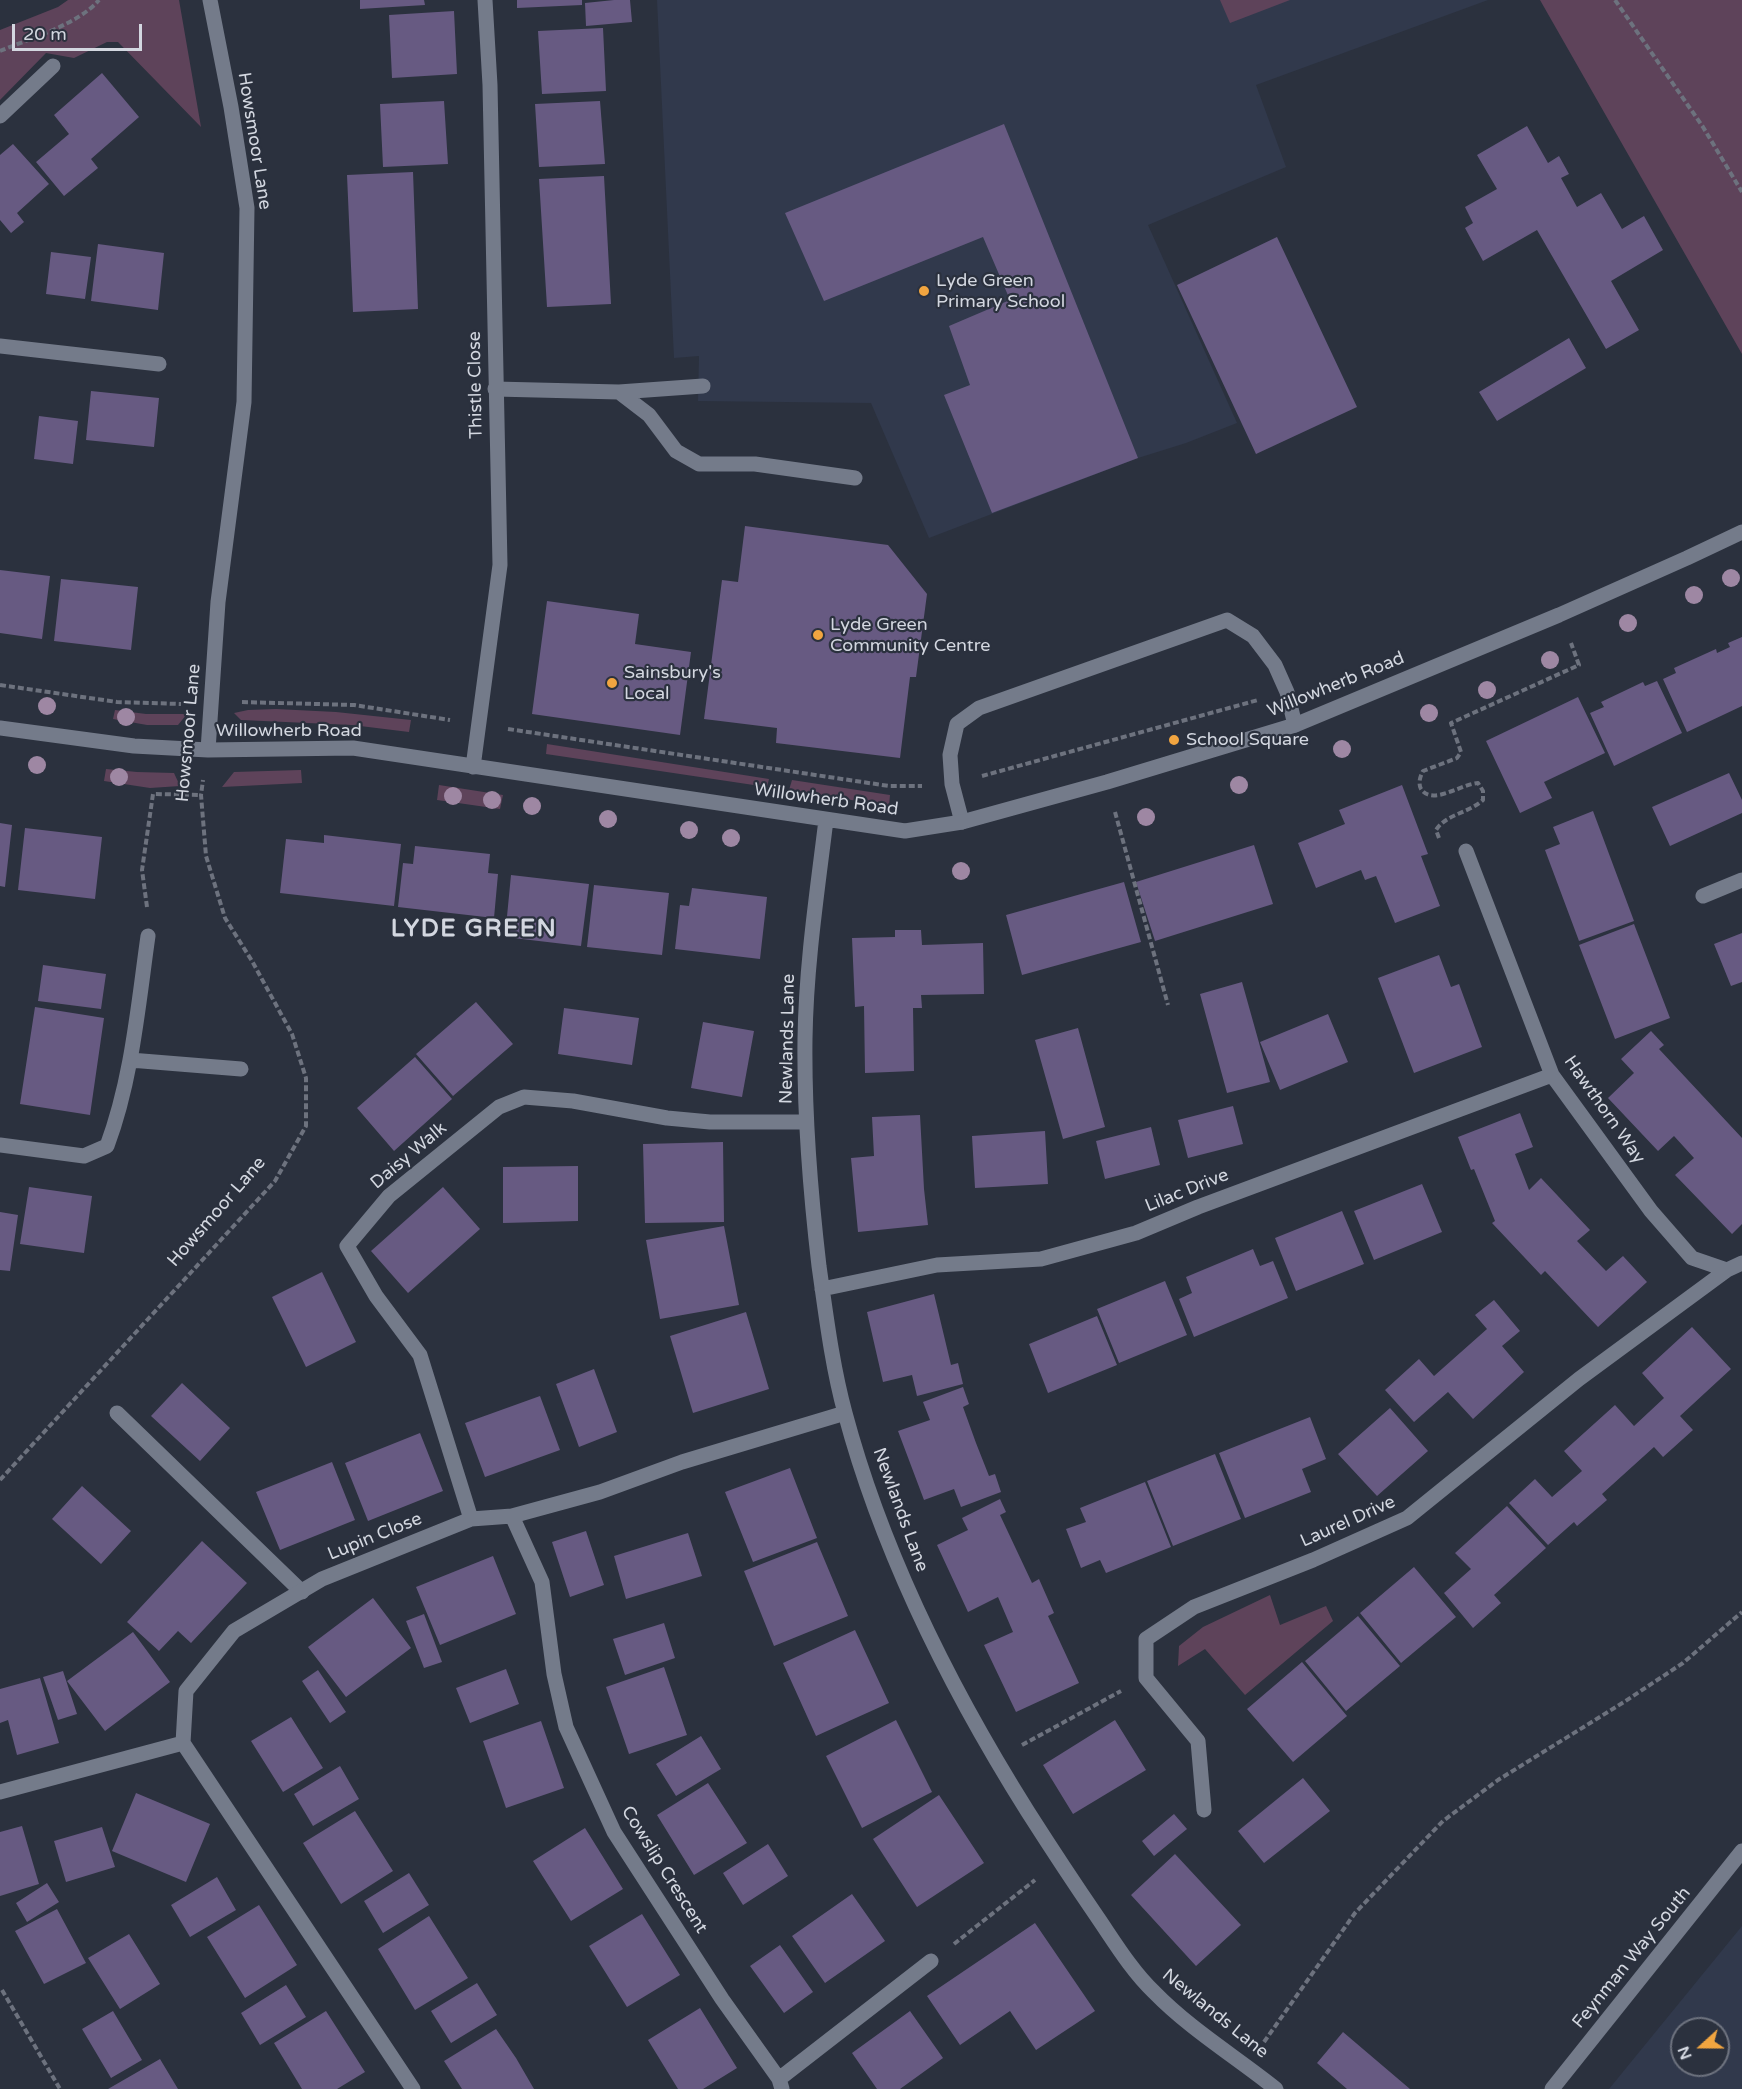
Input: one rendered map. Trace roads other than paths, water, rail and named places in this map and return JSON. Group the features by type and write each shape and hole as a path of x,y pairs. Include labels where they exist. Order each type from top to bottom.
{"street":[{"name":"Howsmoor Lane","path":"208,750 218,602 244,402 247,208 231,107 210,0"},
{"name":"Thistle Close","path":"473,767 500,564 489,86 484,0"},
{"path":"0,116 53,66"},
{"path":"0,346 159,364"},
{"path":"495,389 619,392 703,386"},
{"path":"619,392 649,415 676,451 699,464 755,464 855,478"},
{"name":"Willowherb Road","path":"0,728 134,747 208,750 353,748 905,831 962,822 1107,782 1295,725 1559,615 1742,532"},
{"path":"962,822 952,784 950,755 957,724 979,708 1227,620 1253,636 1275,665 1287,692 1295,725"},
{"name":"Newlands Lane","path":"826,820 810,951 805,1036 805,1122 810,1190 832,1353 845,1413 873,1500 902,1574 951,1682 995,1760 1122,1953 1153,1991 1191,2024 1276,2089"},
{"name":"Hawthorn Way","path":"1466,851 1552,1075 1652,1211 1692,1258 1727,1270"},
{"path":"1703,896 1742,880"},
{"path":"0,1145 84,1156 107,1146 116,1121 130,1060 148,936"},
{"path":"130,1060 241,1069"},
{"name":"Lilac Drive","path":"822,1289 937,1265 1041,1259 1137,1233 1198,1207 1552,1075"},
{"name":"Daisy Walk","path":"471,1520 420,1355 376,1296 347,1246 354,1237 389,1196 499,1107 524,1097 573,1101 668,1118 710,1122 805,1122"},
{"path":"1727,1270 1742,1263"},
{"name":"Laurel Drive","path":"1204,1810 1198,1741 1146,1678 1146,1639 1194,1607 1313,1560 1407,1518 1579,1379 1727,1270"},
{"path":"117,1413 302,1592"},
{"name":"Lupin Close","path":"183,1743 186,1691 234,1631 322,1579 471,1520 512,1516 600,1492 682,1462 845,1413"},
{"name":"Cowslip Crescent","path":"512,1516 542,1582 554,1674 566,1727 614,1832 722,2000 780,2084"},
{"path":"0,1792 183,1743 413,2089"},
{"name":"Feynman Way South","path":"1552,2089 1742,1851"},
{"path":"780,2084 931,1961"}],"place":[{"name":"Lyde Green Primary School","path":"924,291"},
{"name":"Lyde Green Community Centre","path":"818,635"},
{"name":"Sainsbury's Local","path":"612,683"},
{"name":"School Square","path":"1174,740"}],"district":[{"name":"LYDE GREEN","path":"474,930"}]}
